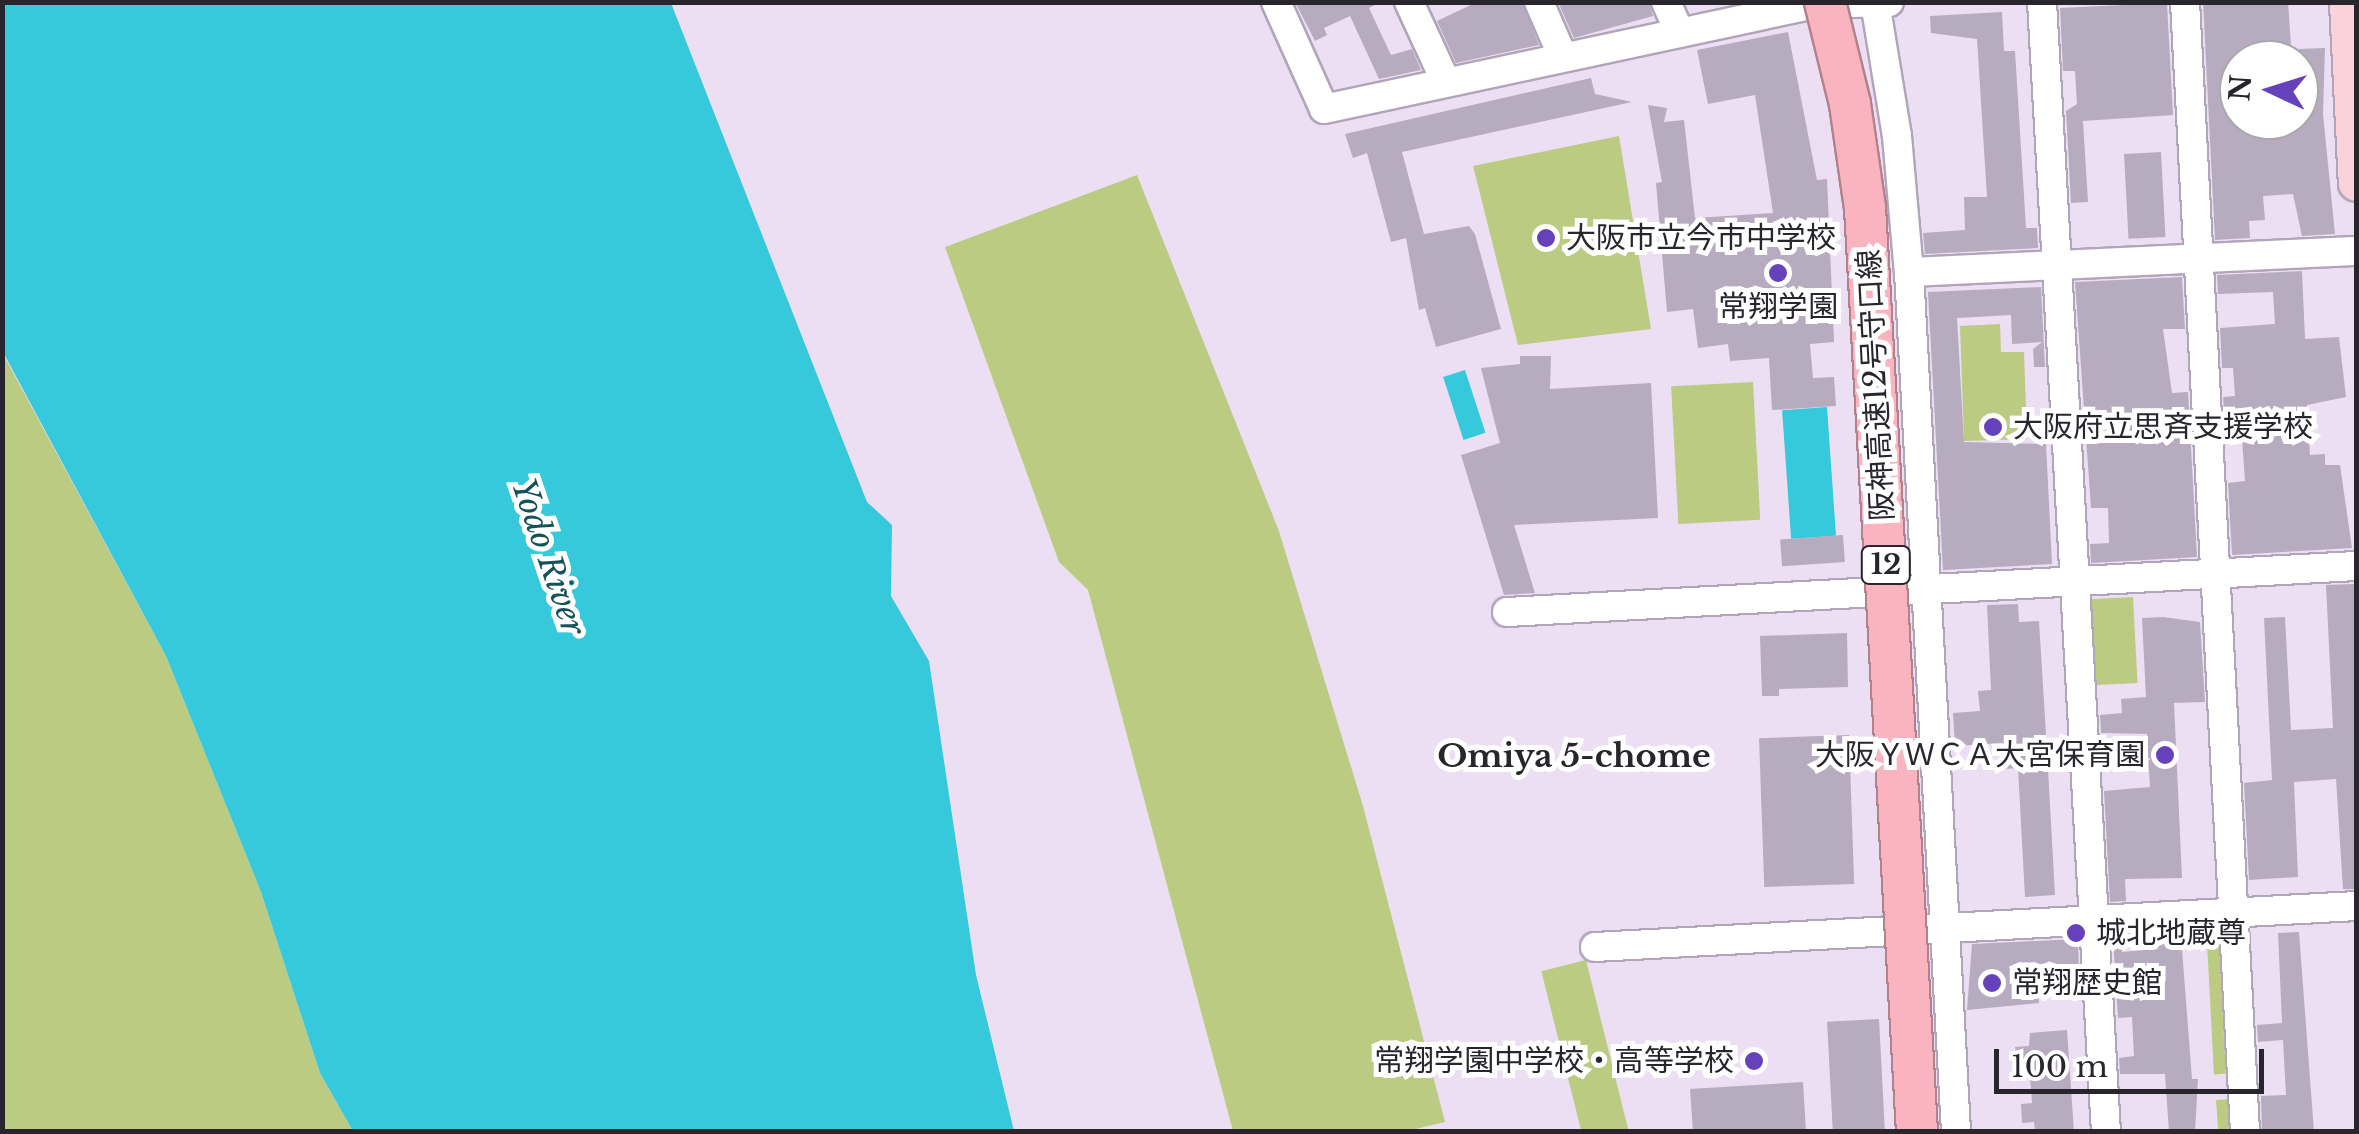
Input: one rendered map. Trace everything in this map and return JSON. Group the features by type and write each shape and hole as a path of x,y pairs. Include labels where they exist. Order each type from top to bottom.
{"highway":[{"name":"阪神高速12号守口線","path":"1824,2 1850,104 1866,208 1917,1132"},
{"name":"阪神高速12号守口線","path":"1848,2 1888,206 1940,1132"}],"main road":[{"path":"2346,2 2356,182"}],"street":[{"path":"1276,2 1324,108 1815,3 1889,2"},
{"path":"1409,2 1444,80"},
{"path":"1539,2 1562,55"},
{"path":"1666,2 1679,30"},
{"path":"2042,2 2106,1132"},
{"path":"2185,2 2245,1132"},
{"path":"1815,3 1848,182 1902,1132"},
{"path":"1875,3 1897,136 1909,272 1956,1132"},
{"path":"1909,272 2350,252"},
{"path":"1507,612 2356,566"},
{"path":"1594,947 2356,906"}],"green space":[{"path":"1619,136 1651,329 1518,345 1473,166"},
{"path":"1137,175 1279,531 1363,806 1445,1122 1403,1132 1233,1131 1088,590 1059,562 945,247"},
{"path":"2000,324 2001,352 2024,352 2027,439 1964,441 1960,326"},
{"path":"2,352 166,656 261,892 320,1073 353,1131 3,1131"},
{"path":"1753,382 1760,520 1678,524 1671,386"},
{"path":"2133,597 2138,683 2094,685 2089,599"},
{"path":"2219,942 2226,1074 2214,1074 2207,943"},
{"path":"1586,960 1629,1131 1581,1132 1541,971"},
{"path":"2230,1099 2232,1131 2218,1132 2216,1100"}],"water":[{"name":"Yodo River","path":"3,2 671,3 867,502 892,525 891,596 929,661 976,975 1014,1131 353,1131 320,1073 261,892 166,656 3,352"},
{"path":"1465,370 1485,433 1464,440 1443,377"},
{"path":"1827,407 1836,536 1791,539 1782,410"}],"building":[{"path":"1295,2 1381,2 1369,8 1391,55 1412,49 1421,70 1379,79 1350,16 1324,28 1327,35 1315,41"},
{"path":"1477,2 1522,2 1539,45 1456,63 1437,21"},
{"path":"1558,2 1649,2 1653,16 1574,38"},
{"path":"2203,2 2288,2 2291,40 2219,40 2219,140 2319,140 2319,48 2325,48 2323,114 2335,234 2302,236 2293,194 2263,196 2265,220 2249,221 2250,238 2215,240"},
{"path":"2167,3 2173,115 2083,121 2088,202 2071,203 2066,111 2077,104 2075,71 2063,71 2060,8"},
{"path":"2002,12 2004,51 2015,51 2026,228 2037,228 2038,248 1925,254 1923,233 1965,230 1964,197 1987,197 1977,39 1931,33 1930,16"},
{"path":"1788,32 1817,180 1827,179 1834,342 1810,344 1813,378 1834,377 1836,406 1772,410 1769,358 1730,361 1728,344 1698,348 1693,309 1667,312 1656,183 1662,182 1648,105 1667,108 1664,122 1684,120 1695,218 1773,213 1755,95 1708,104 1697,50"},
{"path":"1591,78 1595,94 1632,102 1402,152 1424,234 1469,226 1475,234 1501,329 1436,347 1425,308 1419,310 1406,238 1391,242 1367,153 1353,158 1345,134"},
{"path":"2161,152 2165,237 2128,239 2124,154"},
{"path":"2302,271 2305,339 2339,337 2346,397 2307,405 2310,455 2325,454 2325,465 2340,465 2352,548 2232,555 2228,483 2245,481 2242,439 2226,441 2223,397 2235,396 2233,368 2222,368 2220,328 2275,324 2273,292 2218,294 2217,275"},
{"path":"2182,277 2185,329 2163,329 2172,393 2188,392 2197,557 2091,563 2090,544 2109,543 2108,508 2091,508 2075,282"},
{"path":"2041,287 2045,367 2034,367 2033,349 2042,342 2012,344 2011,315 1957,318 1964,442 2046,444 2052,564 1943,570 1928,292"},
{"path":"1520,356 1551,356 1550,389 1651,383 1658,518 1514,525 1535,593 1504,595 1461,455 1500,443 1481,368 1520,364"},
{"path":"1843,535 1845,562 1782,566 1780,539"},
{"path":"2354,584 2356,889 2343,889 2336,779 2294,782 2298,877 2249,880 2244,783 2272,780 2264,618 2285,617 2291,730 2333,728 2326,585"},
{"path":"2018,604 2019,622 2039,621 2047,750 2054,750 2056,768 2048,769 2055,895 2025,897 2018,768 2004,769 2003,743 1955,746 1953,713 1980,711 1978,691 1991,690 1987,605"},
{"path":"2142,618 2200,622 2205,702 2174,703 2182,878 2125,879 2126,901 2110,902 2104,791 2150,787 2147,734 2101,733 2100,715 2122,713 2121,699 2146,697"},
{"path":"1847,633 1848,687 1779,689 1779,696 1762,696 1760,636"},
{"path":"1849,735 1854,884 1764,887 1759,738"},
{"path":"2299,932 2314,1132 2262,1132 2261,1096 2286,1095 2283,1040 2258,1042 2257,1025 2282,1023 2278,933"},
{"path":"2181,936 2192,1079 2198,1079 2195,1132 2169,1132 2165,1074 2120,1074 2119,1058 2134,1056 2132,1017 2118,1018 2113,939 2121,938 2122,952 2158,949 2157,939"},
{"path":"2078,939 2079,972 2038,977 2039,1003 1967,1010 1972,944"},
{"path":"1879,1019 1885,1132 1833,1132 1827,1022"},
{"path":"2067,1030 2074,1132 2035,1132 2034,1122 2022,1123 2021,1104 2032,1103 2029,1063 2017,1063 2015,1047 2029,1046 2030,1033"},
{"path":"1803,1082 1806,1132 1693,1132 1690,1089"}],"place":[{"name":"大阪市立今市中学校","path":"1546,238"},
{"name":"常翔学園","path":"1778,273"},
{"name":"大阪府立思斉支援学校","path":"1993,427"},
{"name":"大阪ＹＷＣＡ大宮保育園","path":"2165,755"},
{"name":"城北地蔵尊","path":"2076,933"},
{"name":"常翔歴史館","path":"1992,983"},
{"name":"常翔学園中学校・高等学校","path":"1754,1061"}],"district":[{"name":"Omiya 5-chome","path":"1574,756"}]}
